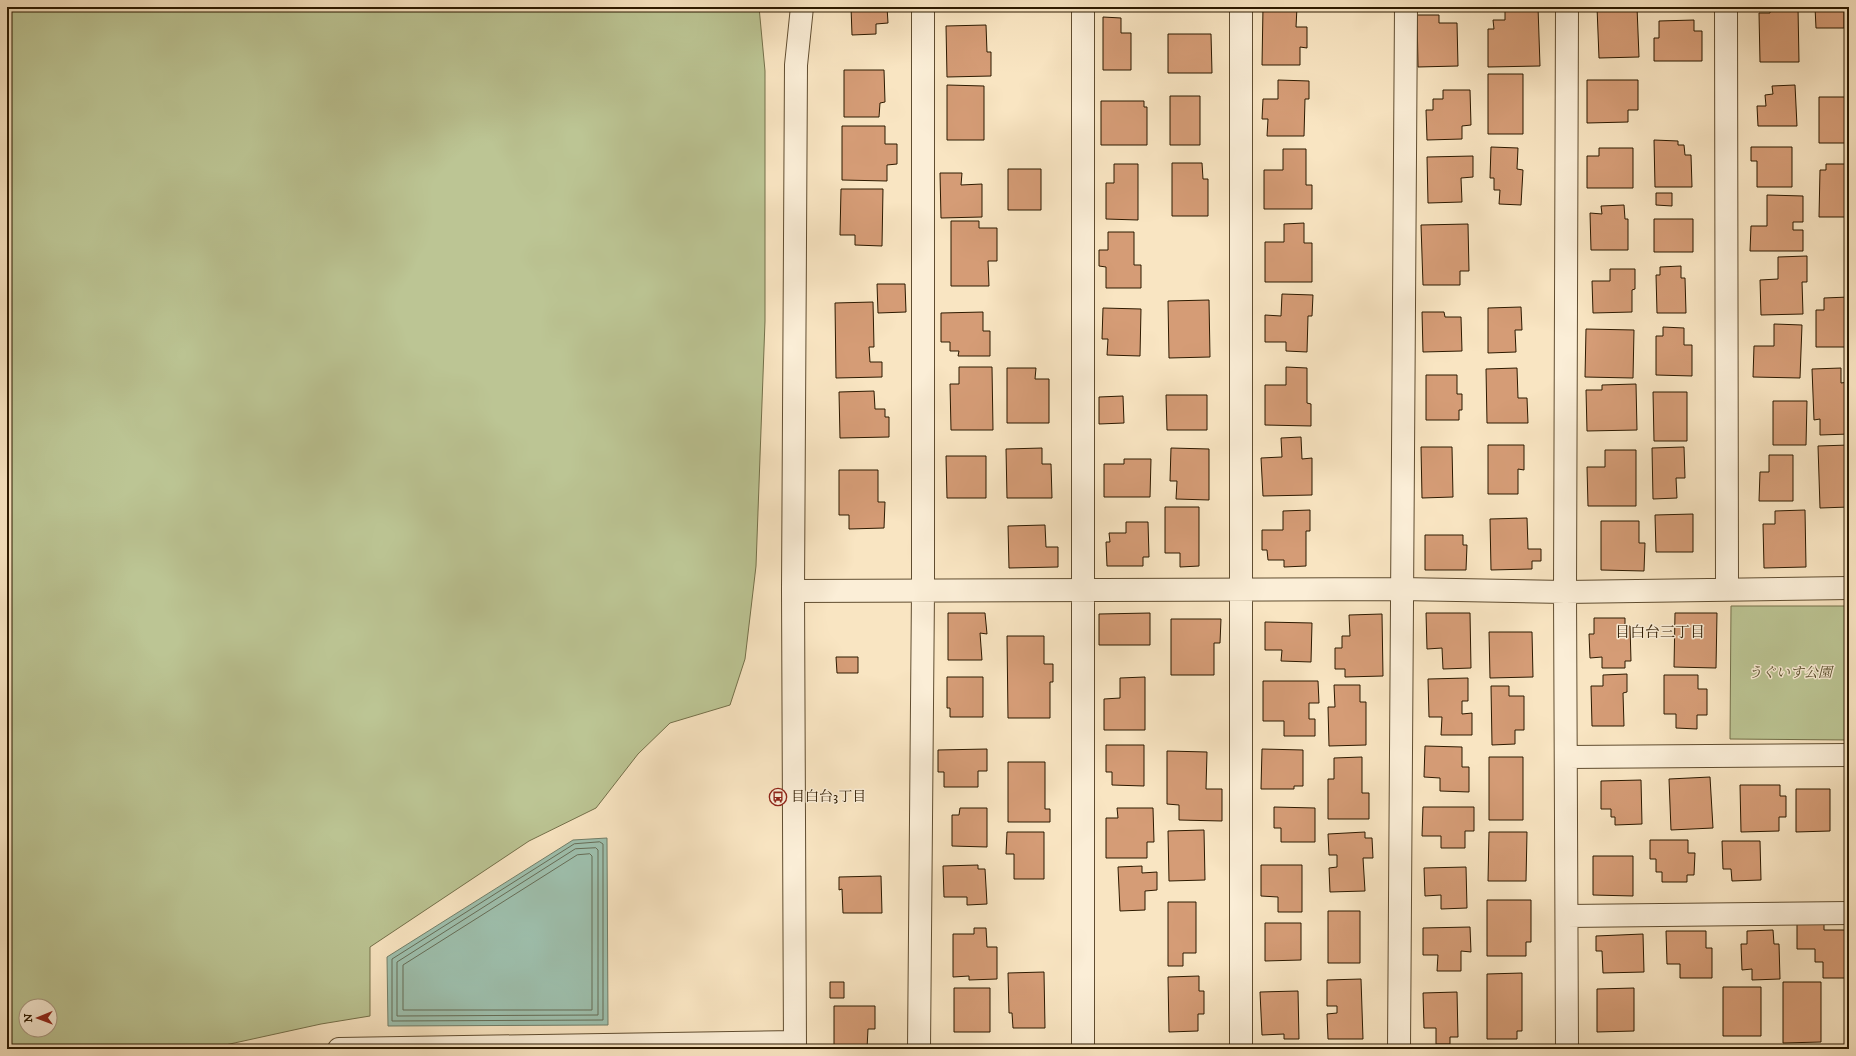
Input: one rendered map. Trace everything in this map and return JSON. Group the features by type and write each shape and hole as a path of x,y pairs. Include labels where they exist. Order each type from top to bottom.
{"street":[{"path":"341,1049 795,1045 793,591 796,65 802,7"},
{"path":"919,1049 923,590 923,7"},
{"path":"1083,1049 1082,590 1084,7"},
{"path":"1241,7 1241,1049"},
{"path":"1399,1049 1406,7"},
{"path":"1567,7 1565,592 1567,757 1567,1049"},
{"path":"1726,7 1727,588"},
{"path":"793,591 1401,589 1565,592 1727,588 1849,588"},
{"path":"1567,757 1849,755"},
{"path":"1567,916 1849,913"}],"green space":[{"path":"7,7 759,7 765,71 765,321 756,566 745,659 730,705 670,723 638,754 596,808 529,841 370,947 370,1016 321,1024 207,1049 7,1049"},
{"name":"うぐいす公園","path":"1731,606 1849,606 1849,740 1730,739"}],"water":[{"path":"607,838 608,1025 388,1026 387,957 573,840"}],"building":[{"path":"851,7 887,7 888,23 876,24 876,34 852,35"},
{"path":"1263,7 1297,7 1296,27 1307,27 1307,48 1300,47 1300,65 1262,65"},
{"path":"1505,7 1538,7 1540,66 1488,67 1488,29 1494,29 1493,20 1505,20"},
{"path":"1597,7 1637,7 1639,57 1599,58"},
{"path":"1815,7 1844,7 1844,28 1816,28"},
{"path":"1770,8 1798,8 1799,62 1760,62 1759,13 1770,13"},
{"path":"1417,15 1439,15 1439,23 1457,23 1458,66 1418,67"},
{"path":"1103,17 1121,18 1121,33 1131,33 1131,70 1103,70"},
{"path":"1694,20 1694,31 1702,31 1702,61 1654,61 1654,38 1659,38 1659,21"},
{"path":"986,25 987,52 991,52 991,76 947,77 946,26"},
{"path":"1168,34 1211,34 1212,73 1168,73"},
{"path":"844,70 884,70 885,102 880,103 879,117 844,117"},
{"path":"1488,74 1523,74 1523,134 1488,134"},
{"path":"1278,80 1309,81 1309,99 1305,99 1304,136 1267,136 1268,119 1262,119 1263,99 1278,99"},
{"path":"1587,80 1638,80 1638,110 1628,110 1628,122 1587,123"},
{"path":"947,85 984,86 984,140 947,140"},
{"path":"1795,85 1797,126 1758,126 1757,106 1766,106 1765,95 1773,94 1772,86"},
{"path":"1443,90 1470,90 1471,125 1462,126 1462,139 1427,140 1426,110 1433,110 1433,99 1443,99"},
{"path":"1170,96 1200,96 1200,145 1170,145"},
{"path":"1819,97 1849,97 1849,143 1819,143"},
{"path":"1101,101 1144,101 1144,107 1147,107 1147,145 1101,145"},
{"path":"842,126 885,126 885,144 897,144 897,164 887,165 887,181 842,180"},
{"path":"1654,140 1678,141 1678,145 1684,145 1685,155 1691,155 1692,187 1655,187"},
{"path":"1491,147 1518,148 1517,169 1523,170 1521,205 1499,204 1500,190 1494,190 1494,178 1490,178"},
{"path":"1751,147 1792,147 1792,187 1757,187 1757,161 1751,161"},
{"path":"1599,148 1633,148 1633,188 1587,188 1587,156 1599,156"},
{"path":"1283,149 1306,149 1306,185 1312,185 1312,209 1264,209 1264,170 1283,170"},
{"path":"1473,156 1473,177 1461,178 1462,202 1428,203 1427,157"},
{"path":"1172,163 1202,163 1203,179 1208,179 1208,216 1172,216"},
{"path":"1114,164 1138,164 1138,220 1106,219 1106,183 1114,183"},
{"path":"1826,164 1849,164 1849,217 1819,217 1820,170 1826,170"},
{"path":"1008,169 1041,169 1041,210 1008,210"},
{"path":"940,173 962,173 961,185 982,184 982,217 941,218"},
{"path":"841,189 883,189 882,246 855,245 855,235 840,235"},
{"path":"1656,193 1672,193 1672,206 1656,205"},
{"path":"1767,195 1803,196 1803,222 1793,222 1793,230 1803,230 1803,251 1750,251 1751,226 1767,226"},
{"path":"1624,205 1625,219 1628,219 1628,250 1591,250 1590,213 1602,214 1601,206"},
{"path":"1654,219 1693,219 1693,252 1654,252"},
{"path":"951,221 979,221 979,228 997,228 997,261 988,261 989,286 951,286"},
{"path":"1304,223 1304,243 1312,243 1312,282 1265,282 1265,242 1284,242 1284,224"},
{"path":"1468,224 1469,271 1460,271 1460,285 1423,285 1421,225"},
{"path":"1108,232 1134,232 1134,265 1141,265 1141,288 1106,288 1106,267 1099,266 1099,250 1108,250"},
{"path":"1807,256 1807,282 1802,282 1803,314 1761,315 1760,280 1778,279 1778,257"},
{"path":"1681,266 1681,278 1685,278 1686,313 1657,313 1656,275 1660,275 1660,267"},
{"path":"1610,269 1635,269 1635,289 1632,290 1632,312 1593,313 1592,281 1610,281"},
{"path":"877,284 905,284 906,312 878,313"},
{"path":"1282,294 1313,295 1312,316 1308,316 1307,352 1286,351 1286,342 1265,342 1265,315 1281,316"},
{"path":"1849,297 1849,347 1816,347 1816,310 1824,310 1824,298"},
{"path":"1209,300 1210,357 1169,358 1168,301"},
{"path":"873,302 874,347 869,347 870,362 882,362 882,377 836,378 835,303"},
{"path":"1521,307 1522,330 1515,330 1516,352 1488,353 1488,308"},
{"path":"1103,308 1141,309 1140,356 1107,355 1108,339 1102,339"},
{"path":"983,312 983,331 990,331 990,356 958,356 959,351 950,351 950,342 941,342 941,313"},
{"path":"1422,312 1444,312 1445,317 1461,317 1462,351 1423,352"},
{"path":"1774,324 1802,325 1800,378 1753,377 1754,346 1774,346"},
{"path":"1663,327 1684,328 1684,345 1692,345 1692,376 1656,375 1656,336 1663,336"},
{"path":"1586,329 1634,330 1633,378 1585,377"},
{"path":"959,367 992,367 993,430 951,430 950,384 959,384"},
{"path":"1286,367 1307,368 1307,403 1311,404 1311,426 1265,425 1265,385 1286,385"},
{"path":"1007,368 1036,368 1035,379 1049,379 1049,423 1007,423"},
{"path":"1517,368 1518,398 1527,398 1528,423 1487,423 1486,369"},
{"path":"1841,368 1841,383 1849,382 1849,434 1820,435 1820,419 1814,420 1812,369"},
{"path":"1426,375 1457,375 1457,394 1462,394 1462,410 1459,410 1459,420 1426,420"},
{"path":"1636,384 1637,430 1587,431 1586,390 1602,390 1602,385"},
{"path":"874,391 875,409 885,409 885,417 889,417 889,437 840,438 839,392"},
{"path":"1653,392 1687,392 1687,441 1654,441"},
{"path":"1166,395 1207,395 1207,430 1167,430"},
{"path":"1123,396 1124,423 1099,424 1099,397"},
{"path":"1773,401 1807,401 1806,445 1773,445"},
{"path":"1301,437 1302,459 1312,458 1312,495 1263,496 1261,458 1282,457 1281,438"},
{"path":"1488,445 1524,445 1524,470 1518,469 1518,494 1488,494"},
{"path":"1849,445 1849,507 1820,508 1818,446"},
{"path":"1421,447 1452,447 1453,497 1422,498"},
{"path":"1684,447 1685,478 1676,478 1677,498 1653,499 1652,448"},
{"path":"1042,448 1042,464 1051,464 1052,498 1007,498 1006,449"},
{"path":"1171,448 1209,449 1209,500 1176,499 1177,481 1170,481"},
{"path":"1605,450 1636,450 1636,506 1588,506 1587,467 1605,467"},
{"path":"1769,455 1793,455 1793,501 1759,501 1760,472 1769,472"},
{"path":"946,456 986,456 986,498 947,498"},
{"path":"1124,459 1151,459 1150,497 1104,497 1104,464 1124,464"},
{"path":"839,470 878,470 878,502 885,502 884,528 849,529 849,515 839,515"},
{"path":"1165,507 1199,507 1199,566 1180,567 1180,553 1165,553"},
{"path":"1310,510 1310,531 1306,531 1306,566 1284,567 1284,560 1268,560 1267,550 1262,550 1262,530 1283,530 1283,511"},
{"path":"1805,510 1806,567 1764,568 1763,524 1775,524 1775,511"},
{"path":"1693,514 1693,552 1656,552 1655,515"},
{"path":"1527,518 1528,549 1541,549 1541,561 1532,561 1532,569 1491,570 1490,519"},
{"path":"1601,521 1639,521 1639,543 1645,543 1644,571 1601,570"},
{"path":"1126,522 1148,522 1149,557 1143,557 1143,566 1107,566 1106,542 1110,542 1109,533 1126,533"},
{"path":"1045,525 1046,547 1058,547 1058,567 1009,568 1008,526"},
{"path":"1425,535 1463,535 1463,545 1467,545 1466,570 1425,570"},
{"path":"948,613 985,613 987,634 980,633 982,660 948,660"},
{"path":"1150,613 1150,645 1099,645 1099,614"},
{"path":"1426,613 1470,613 1471,668 1443,669 1442,648 1427,649"},
{"path":"1675,613 1717,613 1716,668 1674,667"},
{"path":"1382,614 1383,676 1345,677 1345,669 1335,669 1335,648 1342,648 1342,636 1350,636 1349,615"},
{"path":"1594,618 1625,618 1625,626 1630,626 1631,661 1625,661 1625,668 1602,668 1602,657 1590,658 1589,634 1594,634"},
{"path":"1171,619 1221,619 1220,643 1214,643 1214,675 1171,675"},
{"path":"1265,622 1312,623 1311,662 1281,661 1282,650 1265,650"},
{"path":"1489,632 1532,632 1533,677 1490,678"},
{"path":"1007,636 1044,636 1044,664 1053,664 1053,682 1050,682 1050,718 1008,718"},
{"path":"836,657 858,657 858,673 837,673"},
{"path":"1627,674 1627,692 1623,693 1624,726 1592,726 1591,686 1603,686 1603,675"},
{"path":"1664,675 1698,675 1698,689 1707,689 1707,715 1697,715 1697,729 1676,728 1676,714 1664,714"},
{"path":"947,677 983,677 983,717 950,717 950,708 947,708"},
{"path":"1145,677 1145,730 1104,730 1104,699 1120,698 1120,678"},
{"path":"1468,678 1468,701 1462,701 1462,714 1472,713 1472,735 1441,735 1442,717 1429,717 1428,679"},
{"path":"1263,681 1318,681 1319,703 1309,703 1309,719 1315,719 1315,736 1284,736 1284,721 1263,721"},
{"path":"1334,685 1360,685 1360,702 1366,702 1366,745 1329,746 1328,707 1335,707"},
{"path":"1491,686 1509,686 1509,696 1524,696 1524,730 1515,730 1515,744 1492,745"},
{"path":"1106,745 1144,745 1144,786 1112,785 1112,772 1106,772"},
{"path":"1425,746 1462,747 1462,767 1469,767 1469,792 1440,791 1440,778 1424,777"},
{"path":"987,749 987,771 978,771 978,787 944,787 944,772 938,772 938,750"},
{"path":"1262,749 1303,750 1303,786 1294,786 1294,789 1261,789"},
{"path":"1167,751 1207,752 1206,789 1222,789 1222,821 1179,820 1179,805 1167,804"},
{"path":"1362,757 1362,793 1369,793 1369,819 1328,819 1328,779 1334,779 1334,758"},
{"path":"1489,757 1523,757 1523,820 1489,820"},
{"path":"1008,762 1045,762 1045,809 1050,809 1050,822 1008,822"},
{"path":"1710,777 1713,828 1671,830 1669,779"},
{"path":"1641,780 1642,824 1615,825 1615,817 1611,817 1611,809 1601,809 1601,781"},
{"path":"1740,785 1780,785 1780,796 1786,796 1786,817 1779,817 1779,831 1741,832"},
{"path":"1796,789 1830,789 1830,831 1796,832"},
{"path":"1274,807 1315,808 1315,842 1281,842 1281,828 1274,828"},
{"path":"1423,807 1474,807 1474,831 1465,831 1465,848 1441,848 1441,836 1422,836"},
{"path":"960,808 987,808 987,847 952,846 952,815 959,815"},
{"path":"1117,808 1153,808 1154,842 1147,842 1147,858 1106,858 1106,818 1118,818"},
{"path":"1204,830 1205,880 1169,881 1168,831"},
{"path":"1007,832 1044,832 1044,879 1014,879 1014,854 1006,854"},
{"path":"1365,832 1365,838 1372,838 1373,858 1363,858 1365,891 1330,892 1329,868 1337,867 1337,855 1329,855 1328,834"},
{"path":"1489,832 1527,832 1526,881 1488,881"},
{"path":"1650,840 1688,840 1688,853 1695,853 1694,875 1687,875 1687,882 1662,882 1662,872 1656,872 1656,859 1650,859"},
{"path":"1722,841 1760,841 1761,880 1732,881 1731,869 1723,869"},
{"path":"1593,856 1633,856 1633,896 1593,895"},
{"path":"978,865 978,869 985,869 987,904 967,905 967,897 944,897 943,866"},
{"path":"1261,865 1302,865 1302,912 1278,912 1278,897 1261,896"},
{"path":"1142,866 1142,873 1157,872 1157,890 1145,891 1145,910 1120,911 1118,867"},
{"path":"1466,867 1467,908 1441,909 1441,895 1425,896 1424,868"},
{"path":"881,876 882,913 843,913 842,889 839,890 839,877"},
{"path":"1487,900 1531,900 1531,942 1526,942 1526,956 1487,956"},
{"path":"1168,902 1196,902 1196,953 1183,953 1183,966 1168,966"},
{"path":"1328,911 1360,911 1360,963 1328,963"},
{"path":"1797,922 1824,922 1824,930 1849,930 1849,978 1823,978 1823,962 1815,962 1815,949 1797,949"},
{"path":"1265,923 1301,923 1301,960 1265,961"},
{"path":"1470,927 1471,952 1461,951 1461,971 1437,971 1438,955 1423,955 1423,928"},
{"path":"974,928 986,928 987,947 997,947 997,979 969,980 969,976 953,977 953,934 974,934"},
{"path":"1773,930 1774,944 1779,944 1780,979 1752,980 1752,969 1742,970 1741,944 1747,944 1747,931"},
{"path":"1666,931 1706,931 1706,948 1712,948 1712,978 1680,978 1680,964 1667,964"},
{"path":"1643,934 1644,972 1603,973 1602,951 1596,951 1596,936"},
{"path":"1044,972 1045,1028 1013,1028 1012,1013 1009,1013 1008,973"},
{"path":"1522,973 1522,1031 1517,1031 1517,1039 1487,1039 1487,974"},
{"path":"1199,976 1199,991 1204,991 1204,1014 1198,1014 1198,1031 1169,1032 1168,977"},
{"path":"1361,979 1363,1039 1328,1039 1327,1014 1337,1013 1337,1006 1327,1006 1327,980"},
{"path":"830,982 844,982 844,998 830,998"},
{"path":"1783,982 1821,982 1821,1042 1783,1043"},
{"path":"1723,987 1761,987 1761,1036 1723,1036"},
{"path":"954,988 990,988 990,1032 954,1032"},
{"path":"1634,988 1634,1031 1597,1032 1597,989"},
{"path":"1298,991 1299,1039 1284,1039 1284,1034 1262,1035 1260,992"},
{"path":"1457,992 1458,1037 1450,1037 1450,1044 1436,1044 1436,1028 1424,1028 1423,993"},
{"path":"834,1006 875,1006 875,1029 868,1029 867,1049 834,1049"},
{"path":"1008,1046 1040,1047 1040,1049 1008,1049"}],"place":[{"name":"目白台3丁目","path":"778,797"}],"district":[{"name":"目白台三丁目","path":"1660,632"}]}
